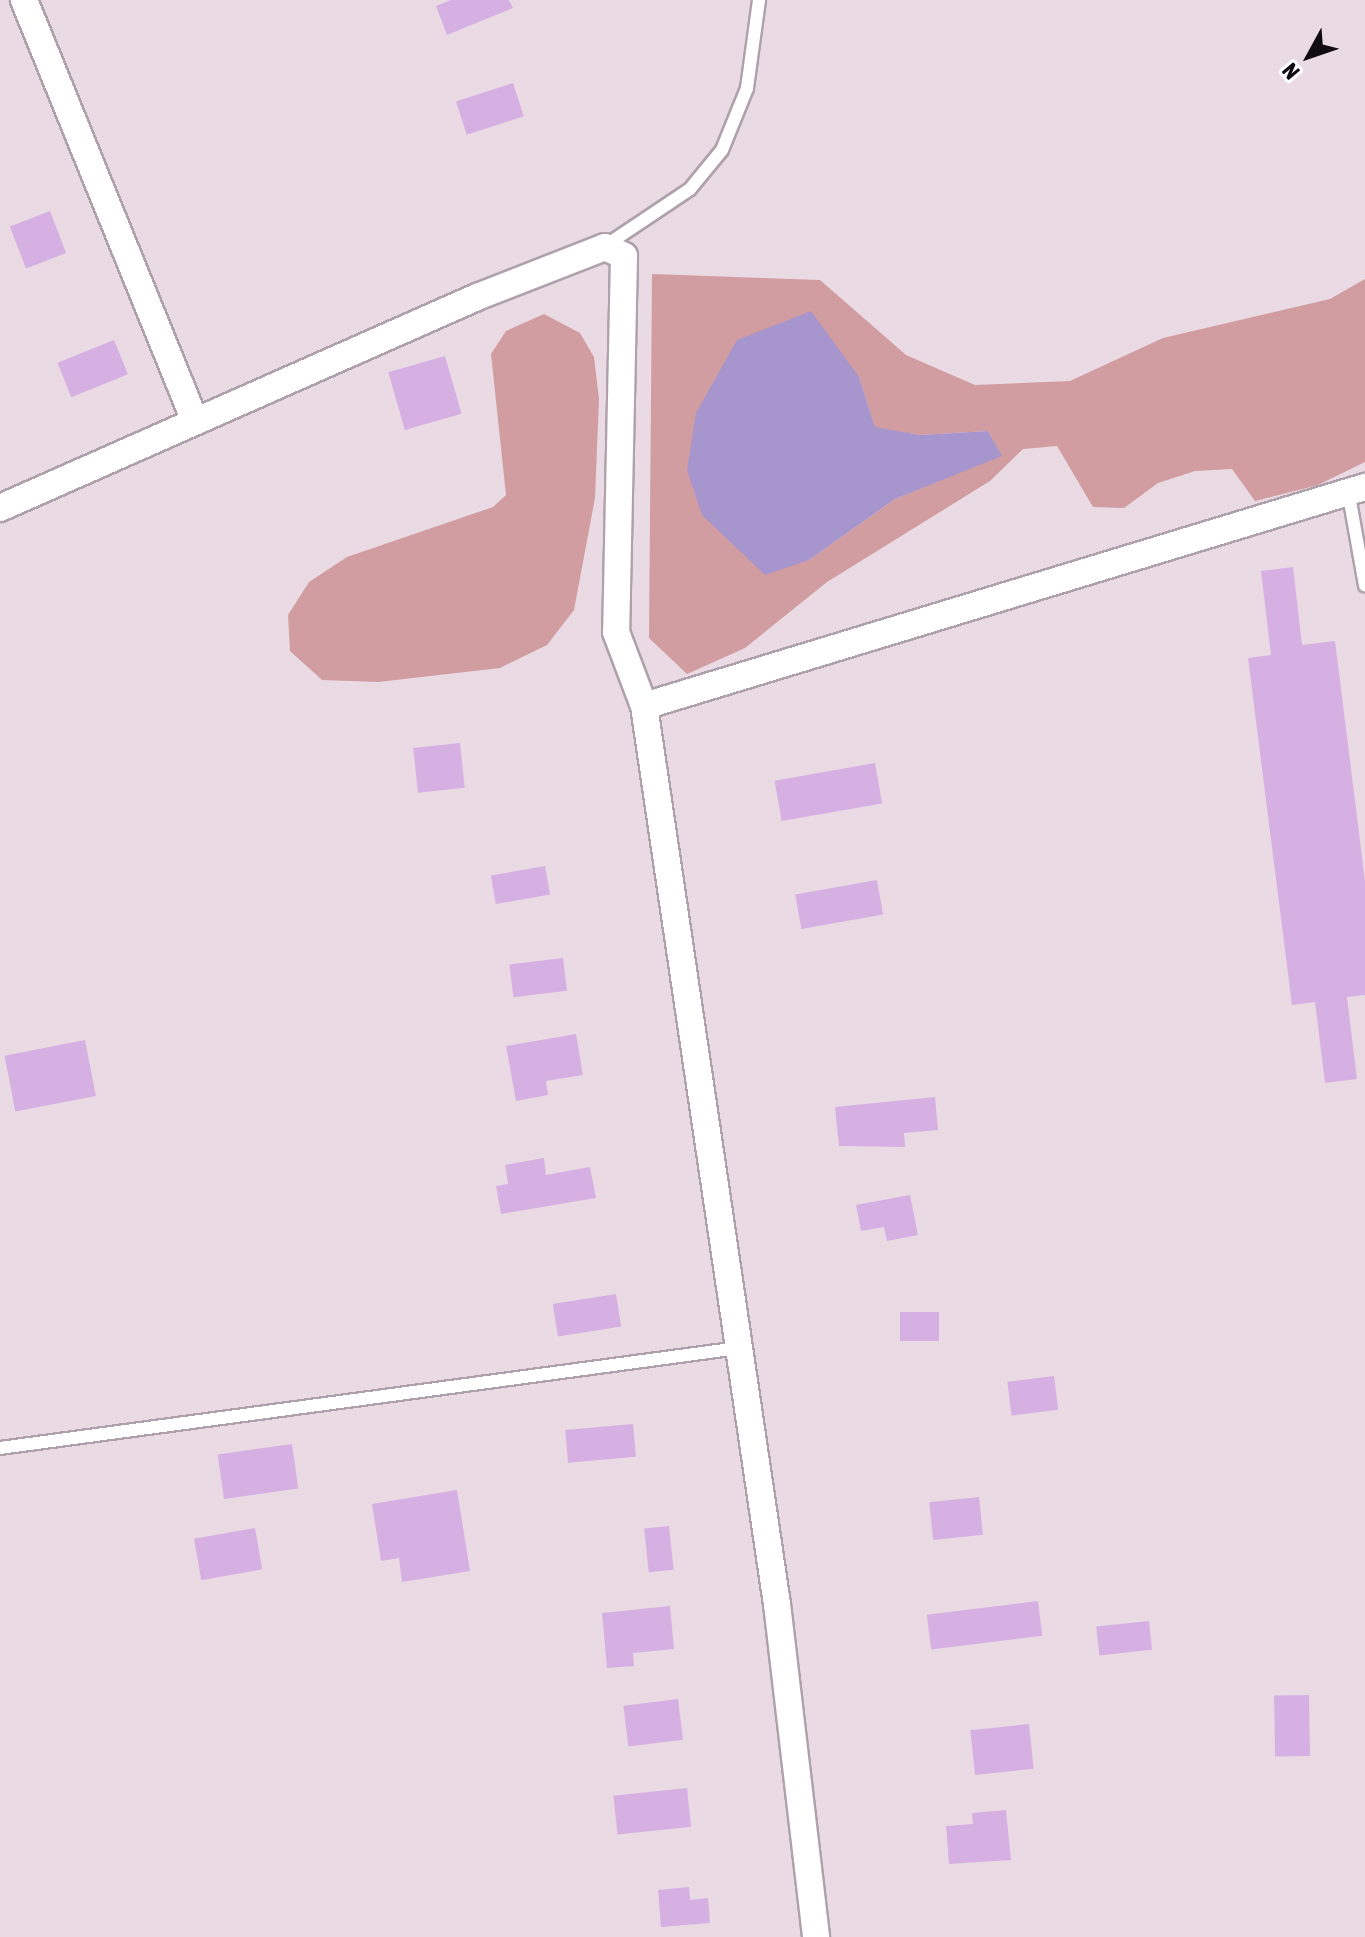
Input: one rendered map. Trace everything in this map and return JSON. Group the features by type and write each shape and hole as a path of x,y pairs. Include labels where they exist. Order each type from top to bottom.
{"street":[{"path":"24,0 194,419"},
{"path":"0,508 194,419 605,247 624,256 616,632 644,706 739,1348 816,1937"},
{"path":"644,706 1357,488"}],"lane":[{"path":"605,247 690,189 722,150 747,88 758,5 748,0"},
{"path":"1357,488 1365,585"},
{"path":"0,1448 739,1348"}],"shaded area":[{"path":"652,274 820,280 906,355 975,385 1070,381 1163,338 1330,299 1365,279 1365,462 1318,485 1255,501 1232,469 1195,471 1158,483 1124,508 1093,507 1057,446 1023,449 990,481 827,582 745,648 687,674 649,638","holes":["859,377 875,428 920,435 988,431 1001,455 895,499 809,560"]},
{"path":"811,311 859,377 875,427 920,435 988,431 1002,456 895,499 809,560 765,575 702,515 687,470 696,413 737,340"},
{"path":"544,314 580,333 594,357 599,399 595,498 574,610 547,645 500,668 378,682 322,680 290,651 288,615 309,582 347,557 493,507 506,495 491,354 506,331"}],"building":[{"path":"451,0 509,0 513,8 447,35 436,6"},
{"path":"513,83 524,116 467,135 456,102"},
{"path":"50,211 66,253 26,268 10,226"},
{"path":"114,340 128,374 71,397 57,363"},
{"path":"445,356 462,414 405,430 388,372"},
{"path":"1293,567 1302,645 1335,641 1365,881 1365,995 1347,997 1357,1079 1325,1083 1315,1002 1292,1005 1248,658 1271,655 1261,571"},
{"path":"460,743 465,788 418,793 413,748"},
{"path":"875,763 882,803 782,821 775,781"},
{"path":"545,866 550,895 496,904 491,876"},
{"path":"877,880 883,914 801,929 795,894"},
{"path":"563,958 567,991 513,997 509,965"},
{"path":"576,1034 583,1075 546,1081 548,1095 516,1101 506,1046"},
{"path":"85,1040 96,1096 15,1112 5,1056"},
{"path":"935,1097 938,1130 904,1133 905,1147 839,1146 835,1107"},
{"path":"544,1158 546,1175 590,1167 596,1198 501,1214 496,1186 508,1184 505,1165"},
{"path":"910,1195 918,1235 887,1241 884,1227 861,1231 856,1205"},
{"path":"616,1294 621,1327 558,1337 553,1304"},
{"path":"900,1312 939,1312 939,1341 900,1341"},
{"path":"1054,1376 1058,1410 1011,1415 1007,1382"},
{"path":"633,1424 636,1457 568,1463 565,1430"},
{"path":"292,1444 298,1489 224,1499 218,1454"},
{"path":"457,1490 470,1571 402,1582 399,1558 381,1561 372,1504"},
{"path":"979,1497 983,1535 933,1540 929,1502"},
{"path":"669,1526 674,1570 649,1572 644,1529"},
{"path":"255,1528 262,1569 201,1580 194,1539"},
{"path":"1038,1601 1042,1636 931,1649 927,1615"},
{"path":"670,1606 674,1649 633,1653 634,1666 607,1668 602,1613"},
{"path":"1149,1621 1152,1650 1099,1655 1096,1627"},
{"path":"1309,1695 1310,1756 1275,1757 1274,1696"},
{"path":"678,1699 683,1740 628,1746 623,1706"},
{"path":"1029,1724 1034,1769 975,1775 970,1730"},
{"path":"687,1788 691,1827 617,1835 613,1796"},
{"path":"1006,1810 1011,1860 949,1864 946,1826 973,1824 972,1813"},
{"path":"689,1887 690,1900 708,1898 710,1923 661,1927 658,1890"}]}
